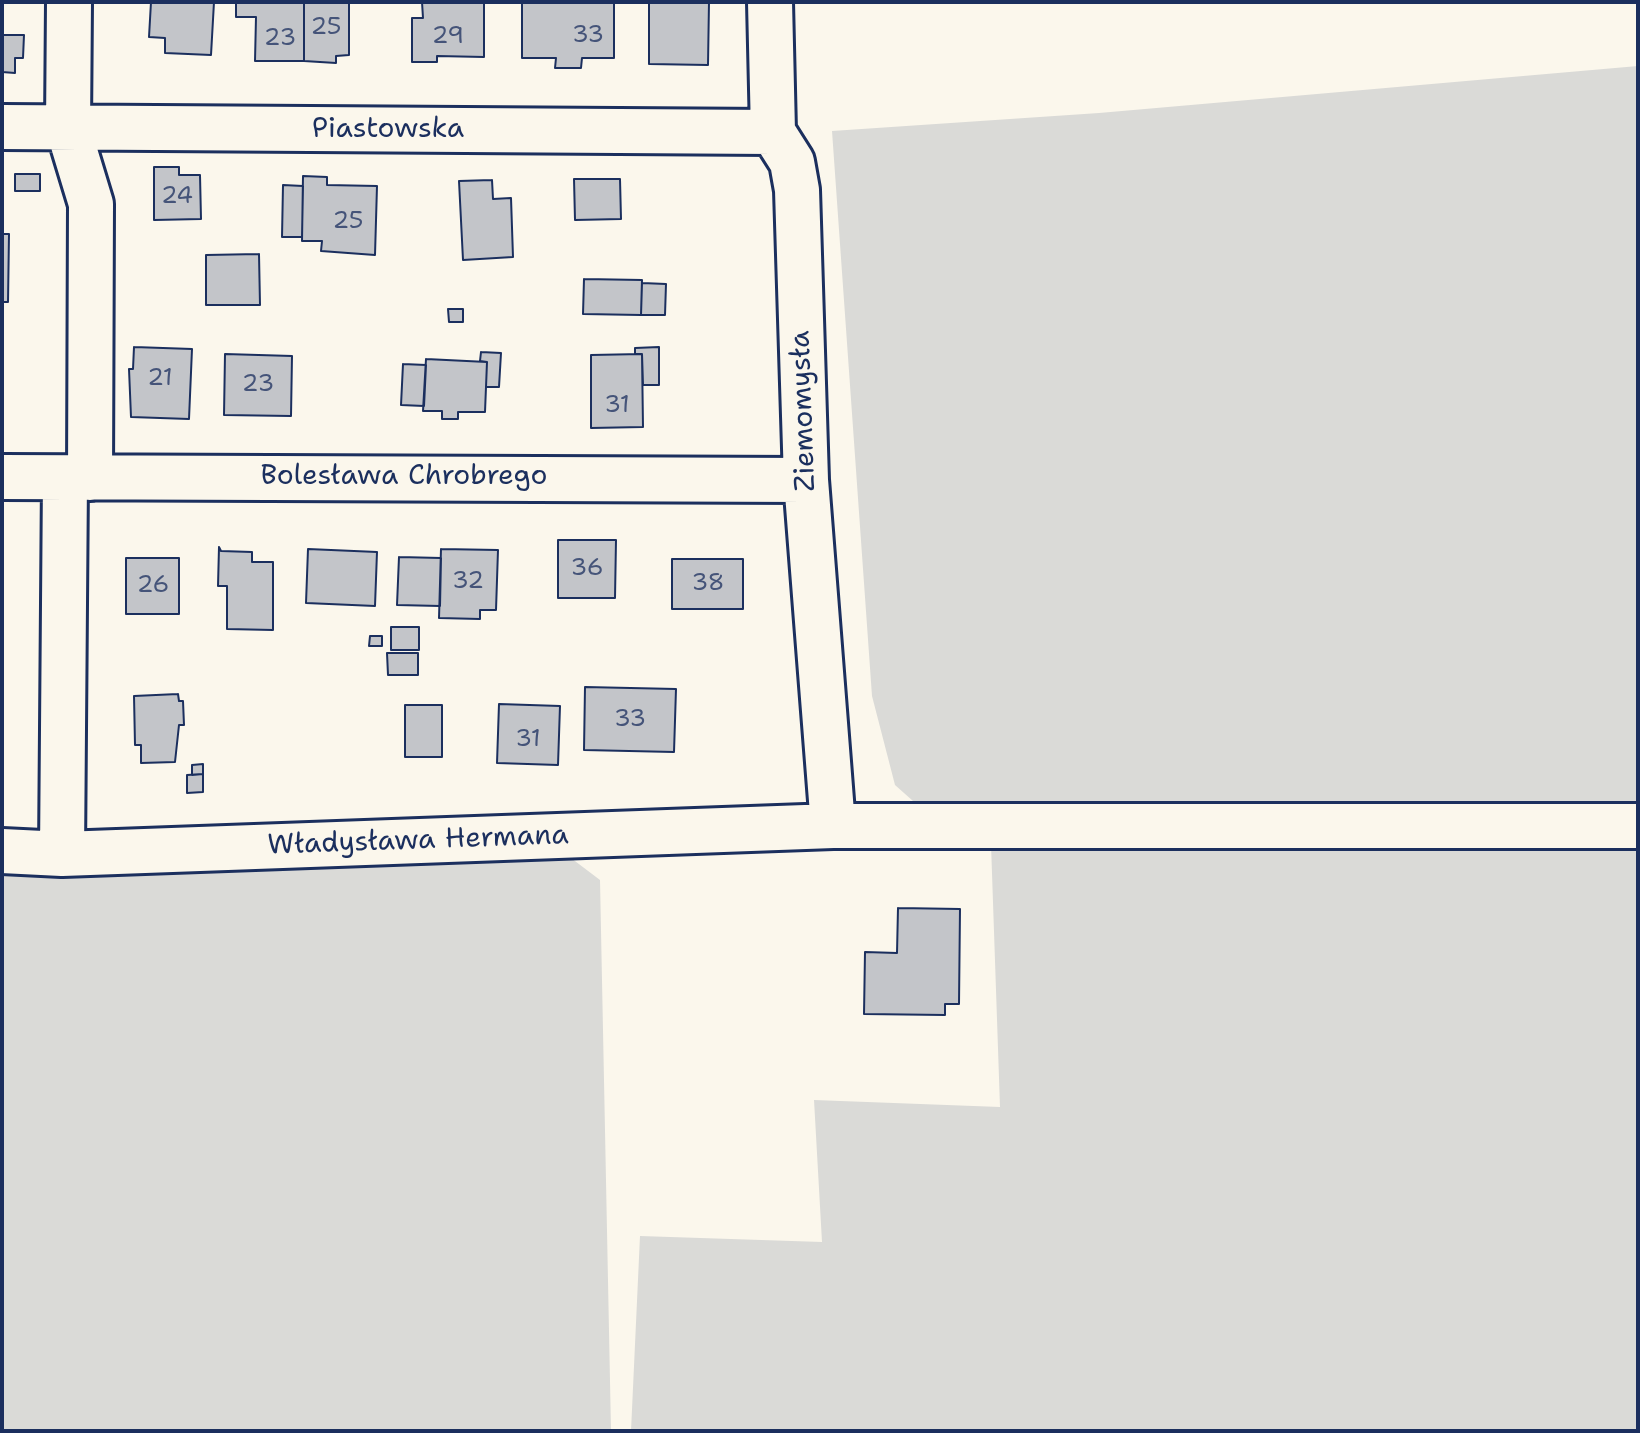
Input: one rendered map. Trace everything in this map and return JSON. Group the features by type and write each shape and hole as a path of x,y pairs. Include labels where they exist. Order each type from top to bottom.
{"street":[{"path":"62,854 91,204 68,128 69,2"},
{"name":"Ziemomysła","path":"770,2 773,132 792,162 797,190 806,480 833,826"},
{"name":"Piastowska","path":"2,127 773,132"},
{"name":"Bolesława Chrobrego","path":"2,477 806,480"},
{"name":"Władysława Hermana","path":"2,851 62,854 833,826 1638,826"}],"shaded area":[{"path":"1638,66 1638,808 913,801 895,785 872,696 832,131 1099,113"},
{"path":"1638,841 1638,1431 631,1431 640,1236 822,1242 814,1100 1000,1107 991,844"},
{"path":"567,855 600,880 611,1431 2,1431 2,872"}],"building":[{"path":"151,2 214,2 211,55 165,53 165,38 149,37"},
{"path":"236,2 304,2 304,61 255,61 256,17 236,17"},
{"path":"304,2 349,2 349,55 336,56 336,63 304,61"},
{"path":"422,2 484,2 484,57 437,56 437,62 412,62 412,18 423,18"},
{"path":"522,2 614,2 614,58 582,58 581,68 555,68 556,58 522,58"},
{"path":"649,2 709,2 708,65 649,64"},
{"path":"2,35 24,35 23,58 15,58 15,73 2,72"},
{"path":"154,167 179,167 179,175 200,175 201,219 154,220"},
{"path":"15,174 40,174 40,191 15,191"},
{"path":"303,176 327,177 327,185 377,186 375,255 321,251 322,241 302,241"},
{"path":"574,179 620,179 621,219 575,220"},
{"path":"492,180 493,199 511,198 513,257 463,260 459,181"},
{"path":"283,185 303,186 302,237 282,237"},
{"path":"2,234 9,234 8,302 2,302"},
{"path":"259,254 260,305 206,305 206,255"},
{"path":"584,279 642,280 641,315 583,314"},
{"path":"642,283 666,284 665,315 641,315"},
{"path":"448,309 463,309 463,322 449,322"},
{"path":"134,347 192,349 189,419 131,417 129,369 133,369"},
{"path":"659,347 659,385 643,385 642,354 635,354 635,348"},
{"path":"481,352 501,353 499,387 486,387 487,362 480,361"},
{"path":"225,354 292,356 291,416 224,415"},
{"path":"642,354 643,427 591,428 591,355"},
{"path":"426,359 487,362 485,412 458,412 458,419 442,419 442,411 423,411"},
{"path":"403,364 426,365 424,406 401,405"},
{"path":"558,540 616,540 615,598 558,598"},
{"path":"219,547 221,551 252,552 252,562 273,562 273,630 227,629 227,586 218,586"},
{"path":"308,549 377,552 375,606 306,603"},
{"path":"441,549 498,550 496,610 480,610 480,619 439,618"},
{"path":"399,557 441,558 440,606 397,605"},
{"path":"126,558 179,558 179,614 126,614"},
{"path":"672,559 743,559 743,609 672,609"},
{"path":"391,627 419,627 419,650 391,650"},
{"path":"370,636 382,636 382,646 369,646"},
{"path":"387,653 418,653 418,675 388,675"},
{"path":"585,687 676,689 674,752 584,750"},
{"path":"178,694 179,701 183,701 184,725 179,725 175,762 141,763 141,745 135,745 134,696"},
{"path":"499,704 560,706 558,765 497,763"},
{"path":"405,705 442,705 442,757 405,757"},
{"path":"203,764 203,774 192,775 192,765"},
{"path":"203,774 203,792 187,793 187,775"},
{"path":"898,908 960,909 959,1004 945,1004 945,1015 864,1014 865,952 897,953"}]}
